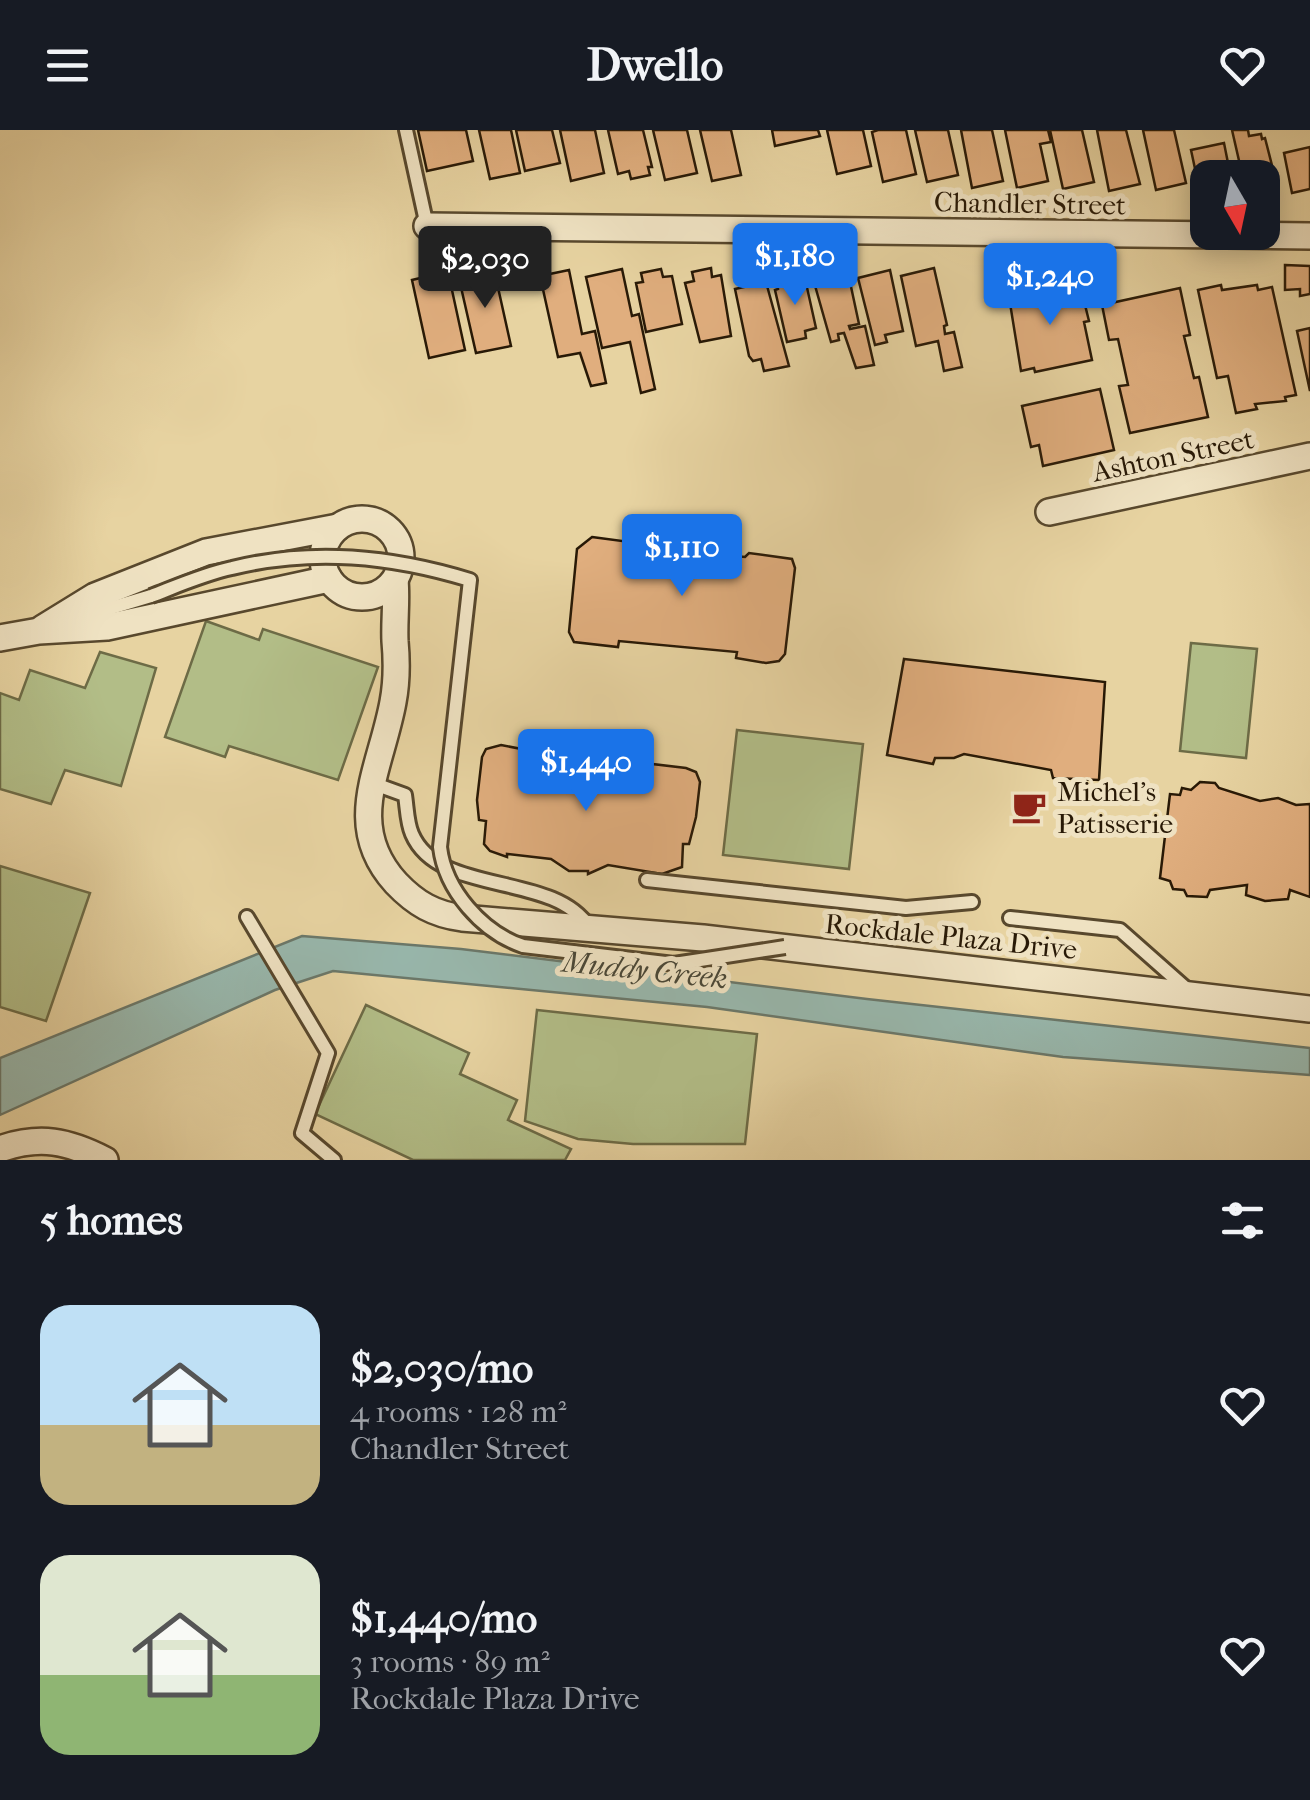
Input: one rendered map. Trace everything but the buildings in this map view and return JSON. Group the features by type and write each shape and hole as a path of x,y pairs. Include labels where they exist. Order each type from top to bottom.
{"street":[{"name":"Chandler Street","path":"427,226 1310,236"},
{"name":"Ashton Street","path":"1049,512 1310,456"},
{"path":"38,631 95,596 206,552 338,528 362,519 386,526 400,547 402,559 395,580 387,588 366,597 345,593 329,579 323,557 325,546 338,528"},
{"path":"0,638 38,631 107,627 329,579"},
{"name":"Rockdale Plaza Drive","path":"395,580 396,684 368,809 372,848 392,879 434,912 462,918 785,947 1308,1008"},
{"path":"366,597 395,641"},
{"path":"0,1149 43,1139 64,1142 96,1156"}],"lane":[{"name":"Chandler Street","path":"406,130 427,226"},
{"path":"38,631 230,568 295,556 360,556 427,567 470,580 440,847 448,881 484,924 506,940 523,946 674,964 785,947"},
{"path":"372,783 405,795 410,831 430,857 457,870 554,899 579,911 592,930"},
{"path":"646,880 906,908 972,902"},
{"path":"247,917 328,1053 302,1133 334,1160"},
{"path":"1010,918 1120,930 1192,994"}],"green space":[{"path":"206,621 259,640 263,629 378,667 338,780 229,746 225,757 165,737"},
{"path":"1191,643 1257,649 1246,758 1180,751"},
{"path":"100,652 156,668 121,786 65,770 51,804 0,789 0,693 19,700 30,670 85,688"},
{"path":"737,730 863,744 849,869 723,855"},
{"path":"0,866 90,893 46,1021 0,1007"},
{"path":"366,1005 469,1053 460,1074 517,1100 508,1120 571,1149 565,1160 413,1160 315,1114"},
{"path":"537,1010 757,1034 745,1144 633,1144 578,1139 525,1121"}],"water":[{"path":"302,936 461,949 1310,1048 1310,1075 1063,1057 707,1007 333,971 275,990 0,1115 0,1058"}],"place":[{"name":"Michel's Patisserie","path":"1029,807"}],"water label":[{"name":"Muddy Creek","path":"645,970"}]}
